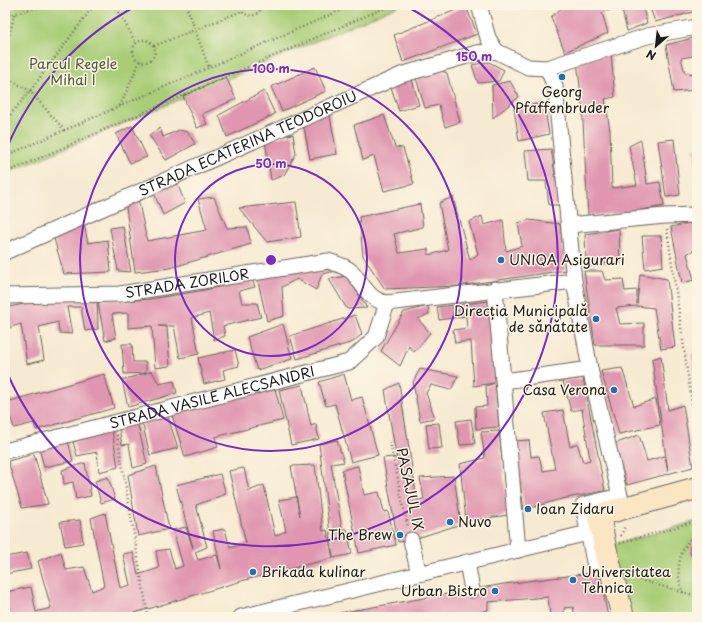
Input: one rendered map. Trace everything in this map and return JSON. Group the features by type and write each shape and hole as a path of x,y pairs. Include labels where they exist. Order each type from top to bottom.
{"street":[{"path":"479,5 488,38 496,51 528,67 546,68 647,36 697,28"},
{"name":"STRADA ECATERINA TEODOROIU","path":"5,252 401,74 477,53 496,51"},
{"path":"546,68 555,86 574,281 590,369 620,496 583,505 595,567 614,561"},
{"path":"569,225 665,216 697,215"},
{"name":"STRADA ZORILOR","path":"5,296 120,294 328,261 342,265 352,273 370,296 378,301 387,303"},
{"path":"387,303 495,289 574,281"},
{"path":"495,289 501,340 518,550"},
{"name":"STRADA VASILE ALECSANDRI","path":"5,451 349,362 376,337 387,303"},
{"path":"504,381 590,369"},
{"path":"623,617 614,561 599,515 623,510 697,488"},
{"path":"241,617 294,612 419,574 588,533"},
{"path":"411,540 419,574"},
{"path":"467,562 472,590"}],"path":[{"path":"5,16 46,5"},
{"path":"5,121 30,91 94,5"},
{"path":"115,5 136,43 133,54 140,61 148,61 154,57 154,46 146,40 136,43"},
{"path":"186,5 209,68"},
{"path":"239,5 242,11 248,16 256,15 261,10 262,5"},
{"path":"5,156 353,5"},
{"path":"5,173 391,5"},
{"path":"154,46 242,11"},
{"path":"5,50 15,13"},
{"path":"120,107 140,61"},
{"path":"5,77 30,91 65,131"},
{"path":"665,216 697,439"},
{"path":"114,423 148,617"},
{"name":"PASAJUL IX","path":"390,442 411,540"},
{"path":"697,521 614,561 633,578 697,596"},
{"path":"683,593 678,578 679,561 689,539 697,532"},
{"path":"477,613 478,617"}],"green space":[{"name":"Parcul Regele Mihai I","path":"5,5 400,5 5,174"},
{"path":"697,521 697,617 623,617 605,547"}],"building":[{"path":"569,5 642,5 647,23 627,31 621,6 602,13 608,33 565,52 551,17 563,7"},
{"path":"649,5 697,5 697,11 655,22"},
{"path":"466,6 477,34 403,62 394,35"},
{"path":"697,37 697,65 694,56 681,58 685,73 697,74 697,90 674,92 666,45"},
{"path":"611,54 615,97 605,99 610,131 612,188 637,185 629,146 641,140 647,184 660,182 664,206 630,212 588,216 582,102 577,62"},
{"path":"489,62 504,70 499,81 478,83 472,65"},
{"path":"315,67 326,91 282,111 271,87"},
{"path":"436,69 447,73 460,122 445,127 439,105 425,108 416,78"},
{"path":"226,77 236,99 202,114 207,124 197,128 183,96"},
{"path":"412,79 419,105 399,111 391,87"},
{"path":"510,81 519,97 493,118 492,85"},
{"path":"264,91 275,114 227,137 219,115"},
{"path":"544,103 549,134 519,141 514,108"},
{"path":"329,111 337,154 310,159 303,122"},
{"path":"384,115 395,147 403,148 414,184 384,191 374,156 363,160 354,125"},
{"path":"132,126 147,157 130,163 116,134"},
{"path":"160,128 163,137 179,130 188,132 195,144 166,160 149,135"},
{"path":"293,134 296,154 284,175 271,180 265,140"},
{"path":"674,139 680,195 666,197 658,141"},
{"path":"694,148 697,148 697,164 696,164"},
{"path":"551,149 560,205 549,205 546,181 528,181 525,151"},
{"path":"175,178 185,203 163,215 152,188"},
{"path":"137,194 147,241 207,230 198,199 214,197 227,228 247,227 251,244 170,268 135,272 125,200"},
{"path":"453,197 470,260 478,254 469,222 482,216 484,225 503,220 506,251 522,246 518,223 529,220 560,224 566,270 458,286 385,289 363,256 359,217 420,204 423,227 394,234 399,253 428,249 429,255 448,250 439,203"},
{"path":"296,202 301,237 267,242 239,208"},
{"path":"83,219 88,243 108,240 111,272 64,274 53,235"},
{"path":"689,223 697,223 697,248 687,254 694,280 682,283 671,227"},
{"path":"123,226 131,272 118,271 110,228"},
{"path":"619,229 620,264 586,262 585,234"},
{"path":"642,236 661,236 663,266 645,269"},
{"path":"324,265 341,270 322,274 316,290 297,279 282,287 284,316 267,321 257,277"},
{"path":"584,271 602,271 605,280 623,279 625,291 637,290 637,304 640,274 667,279 675,347 661,349 654,308 637,306 616,308 620,324 644,323 644,345 595,345"},
{"path":"347,276 367,308 347,309 329,279"},
{"path":"252,279 255,287 239,291 242,303 257,303 261,317 223,326 225,336 214,340 209,313 192,318 199,354 180,358 174,326 158,326 167,327 170,366 155,368 152,326 128,328 128,313 112,314 116,338 105,341 97,297 128,301 150,299 205,290"},
{"path":"56,297 97,297 98,329 85,331 81,307 67,307 72,334 59,333 58,322 39,327 44,360 27,364 21,324 5,329 5,308"},
{"path":"489,301 499,427 476,429 475,407 487,406 486,386 494,383 474,386 471,341 455,343 453,330 467,328 466,316 439,320 437,307"},
{"path":"428,306 429,314 418,319 430,333 414,352 409,346 400,366 381,351 404,312"},
{"path":"355,315 362,334 353,342 297,359 290,336"},
{"path":"283,324 292,359 257,370 247,337"},
{"path":"122,344 132,344 133,362 146,362 146,373 124,374"},
{"path":"235,350 239,366 223,370 225,379 204,384 198,358"},
{"path":"692,354 697,354 697,379 696,379"},
{"path":"661,356 668,410 683,405 693,467 627,485 614,444 639,435 647,461 665,456 668,471 652,359"},
{"path":"622,368 634,406 656,399 660,425 619,434 601,371"},
{"path":"420,369 458,376 451,390 431,385 426,393 435,418 420,421 413,382"},
{"path":"152,371 159,384 174,381 177,393 128,407 122,380"},
{"path":"104,374 114,408 36,430 34,423 14,428 10,416 5,417 5,389 7,388 10,401"},
{"path":"344,374 351,400 362,397 378,455 351,462 335,404 326,406 319,382"},
{"path":"583,378 605,491 561,499 524,510 514,441 529,440 531,457 539,456 543,471 555,469 544,413 563,410 570,447 577,443 583,462 590,460 582,409 571,411 563,381"},
{"path":"399,383 417,500 424,499 420,478 454,476 461,524 411,540 398,542 383,458 394,457 397,461 385,390"},
{"path":"274,385 283,420 215,437 218,447 185,457 171,412"},
{"path":"302,385 311,426 316,424 319,439 291,445 279,390"},
{"path":"167,414 178,448 150,455 142,422"},
{"path":"471,419 475,444 460,445 456,421"},
{"path":"137,422 147,464 133,468 129,444 122,445 119,428"},
{"path":"439,423 442,448 429,449 426,424"},
{"path":"112,430 118,467 99,472 97,452 77,456 73,442"},
{"path":"499,431 508,515 466,521 460,464 485,458 481,432"},
{"path":"337,440 344,462 331,464 342,529 347,529 352,554 333,558 319,444"},
{"path":"68,441 73,461 44,467 39,448"},
{"path":"34,454 48,504 22,508 8,461"},
{"path":"85,463 91,496 76,499 73,482 64,484 62,470"},
{"path":"315,465 323,531 327,530 333,558 245,580 121,617 8,617 5,592 31,587 36,612 51,608 38,561 61,552 66,570 84,567 92,591 104,586 91,518 105,513 120,588 130,585 123,554 133,552 138,575 159,568 156,551 169,549 175,569 183,566 173,530 186,527 193,548 176,485 220,474 226,494 196,505 207,547 195,552 198,560 217,555 221,569 213,531 225,529 230,548 246,543 229,471 244,468 249,491 264,485 275,536 286,531 279,500 296,497 300,516 291,466"},
{"path":"156,466 169,529 138,536 128,475"},
{"path":"358,466 364,495 379,492 384,512 388,511 396,545 359,553 342,470"},
{"path":"108,477 115,499 101,503 95,481"},
{"path":"80,520 83,543 65,546 60,522"},
{"path":"697,537 697,564 690,553 690,547"},
{"path":"27,553 31,569 5,574 5,557"},
{"path":"599,572 608,617 575,617 573,607 564,608 565,617 550,617 548,597 488,602 488,610 462,617 328,617 339,613 504,584"}],"place":[{"name":"Georg Pfaffenbruder","path":"562,77"},
{"name":"UNIQA Asigurari","path":"501,260"},
{"name":"Direcția Municipală de sănătate","path":"596,319"},
{"name":"Casa Verona","path":"614,390"},
{"name":"Ioan Zidaru","path":"528,509"},
{"name":"Nuvo","path":"450,522"},
{"name":"The Brew","path":"400,535"},
{"name":"Brikada kulinar","path":"253,572"},
{"name":"Universitatea Tehnica","path":"573,580"},
{"name":"Urban Bistro","path":"495,591"}]}
